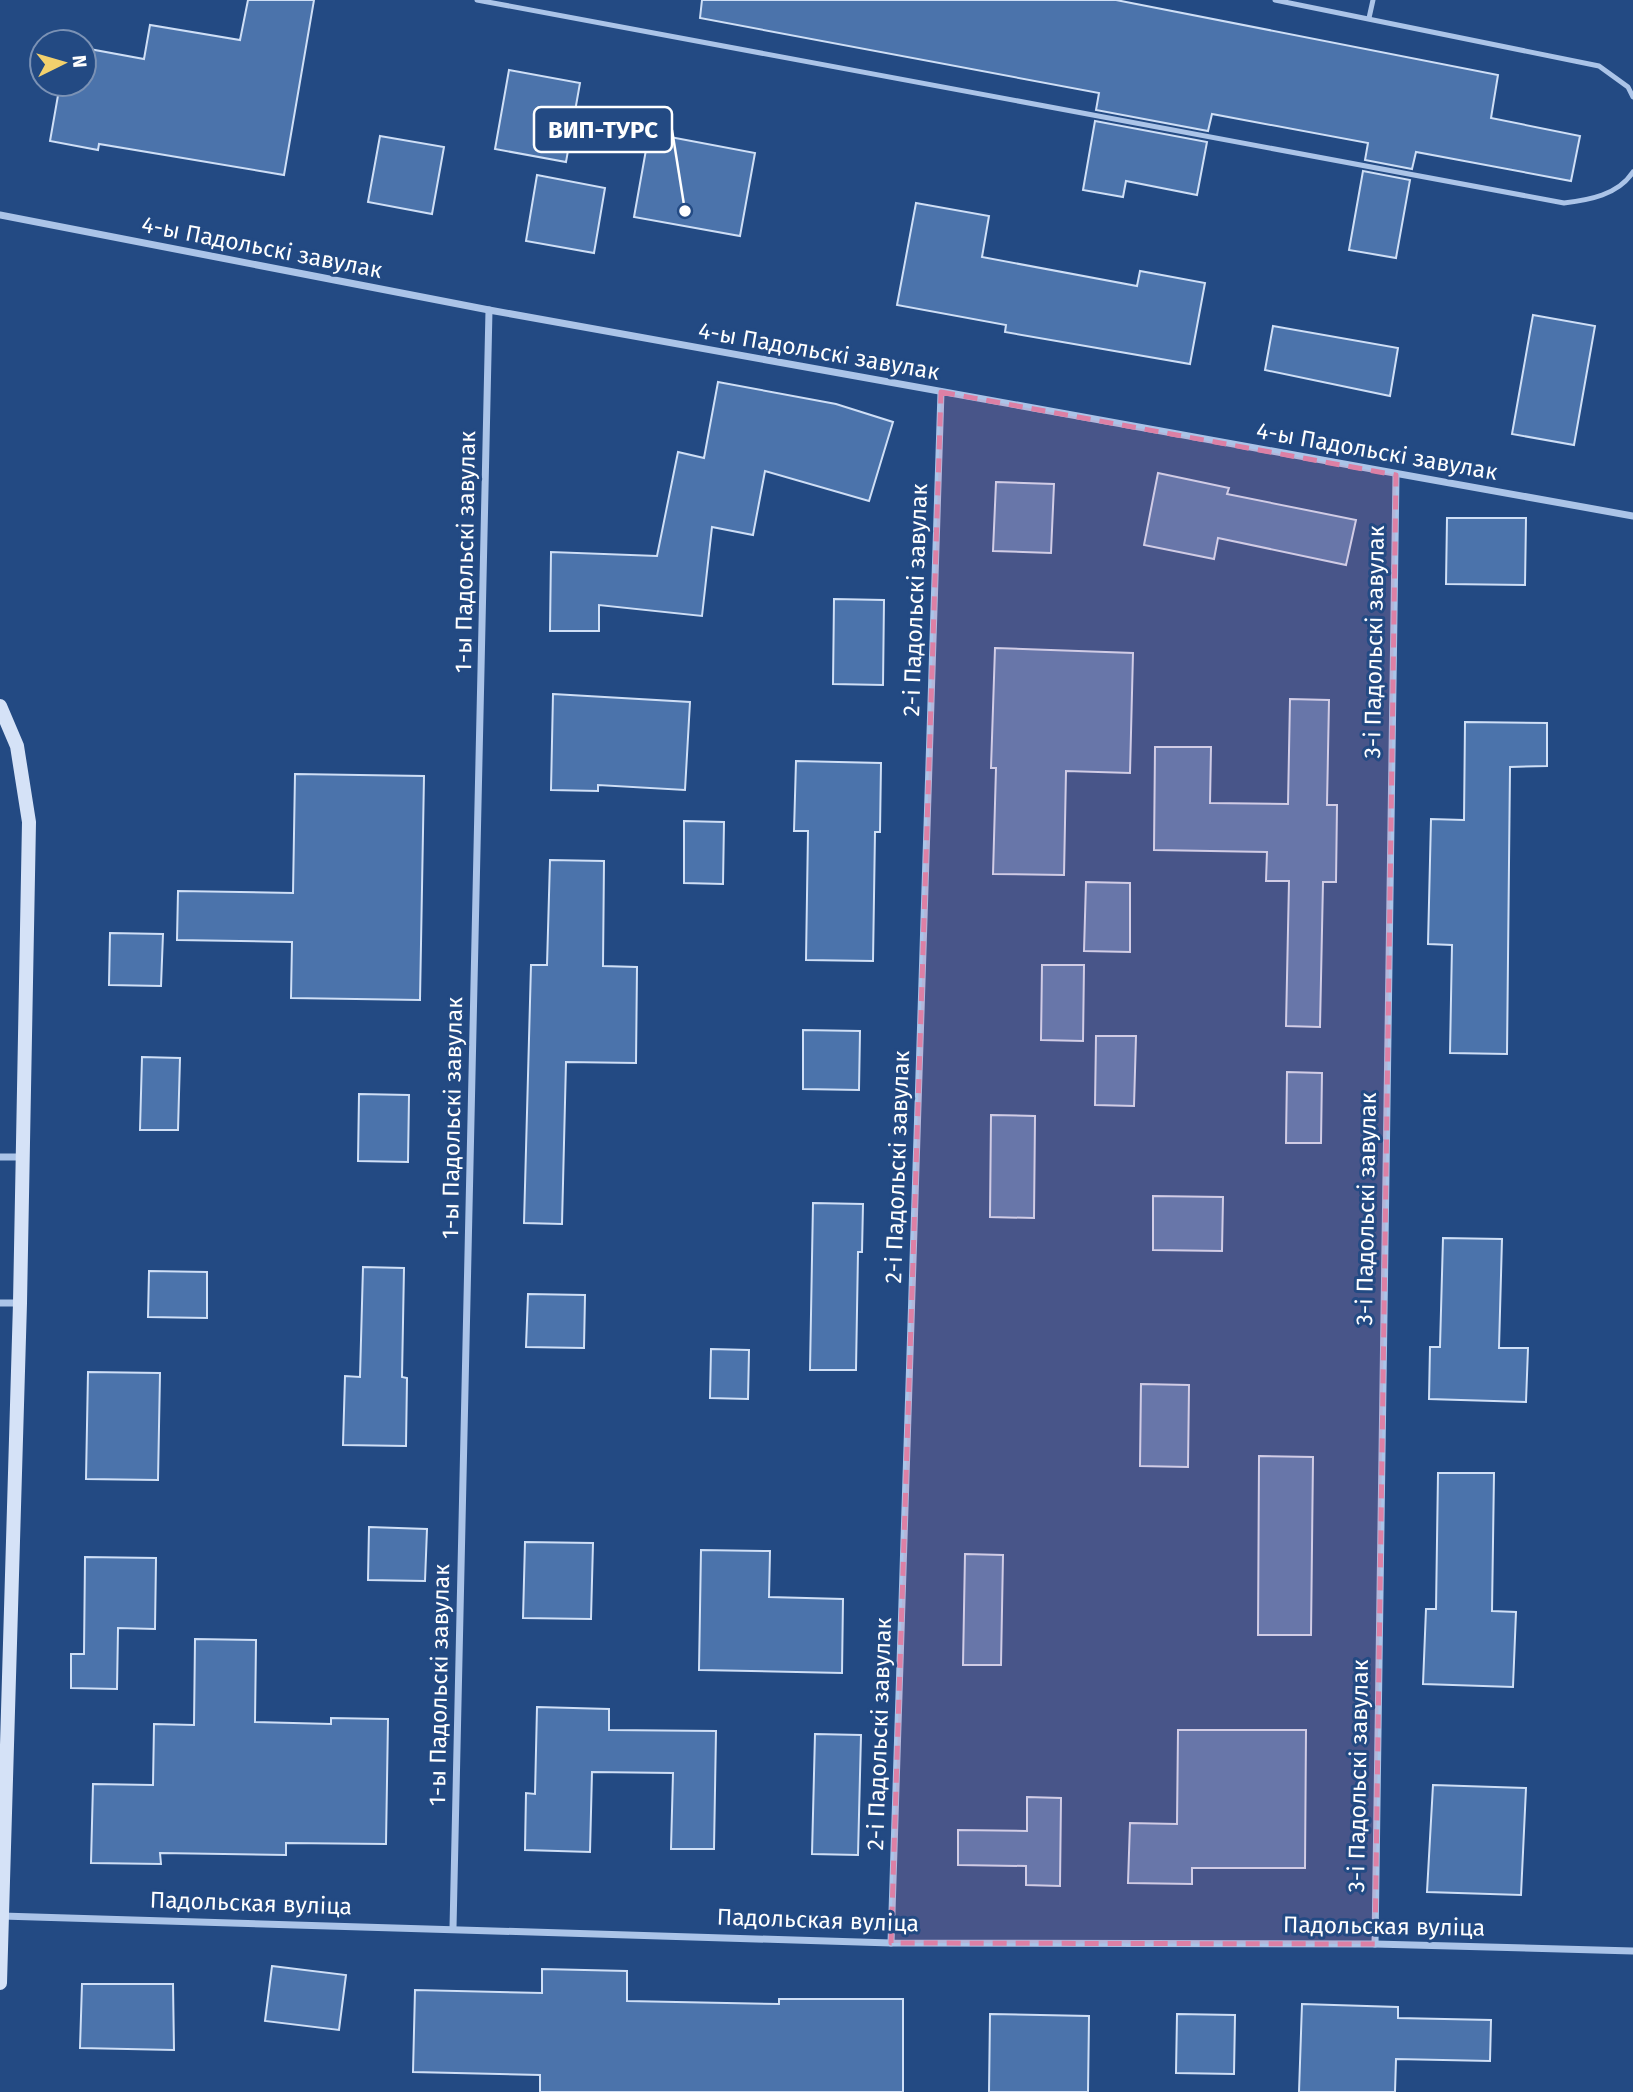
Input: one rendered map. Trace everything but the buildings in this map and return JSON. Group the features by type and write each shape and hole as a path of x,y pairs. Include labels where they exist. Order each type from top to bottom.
{"street":[{"name":"4-ы Падольскі завулак","path":"0,215 489,310 1633,516"},
{"name":"1-ы Падольскі завулак","path":"453,1928 489,310"},
{"name":"2-і Падольскі завулак","path":"891,1943 942,392"},
{"name":"3-і Падольскі завулак","path":"1375,1944 1396,475"},
{"path":"0,706 17,746 29,822 20,1303 0,1983"},
{"path":"0,1157 23,1157"},
{"path":"0,1303 20,1303"},
{"name":"Падольская вуліца","path":"1,1916 891,1943 1375,1944 1633,1951"}],"lane":[{"path":"477,0 1564,203 1591,200 1625,183 1633,172"},
{"path":"1275,0 1600,66 1628,87 1633,97"},
{"path":"1369,18 1373,0"}],"highlighted area":[{"path":"941,392 1396,475 1375,1944 891,1943"}],"place":[{"name":"ВИП-ТУРС","path":"685,211"}]}
